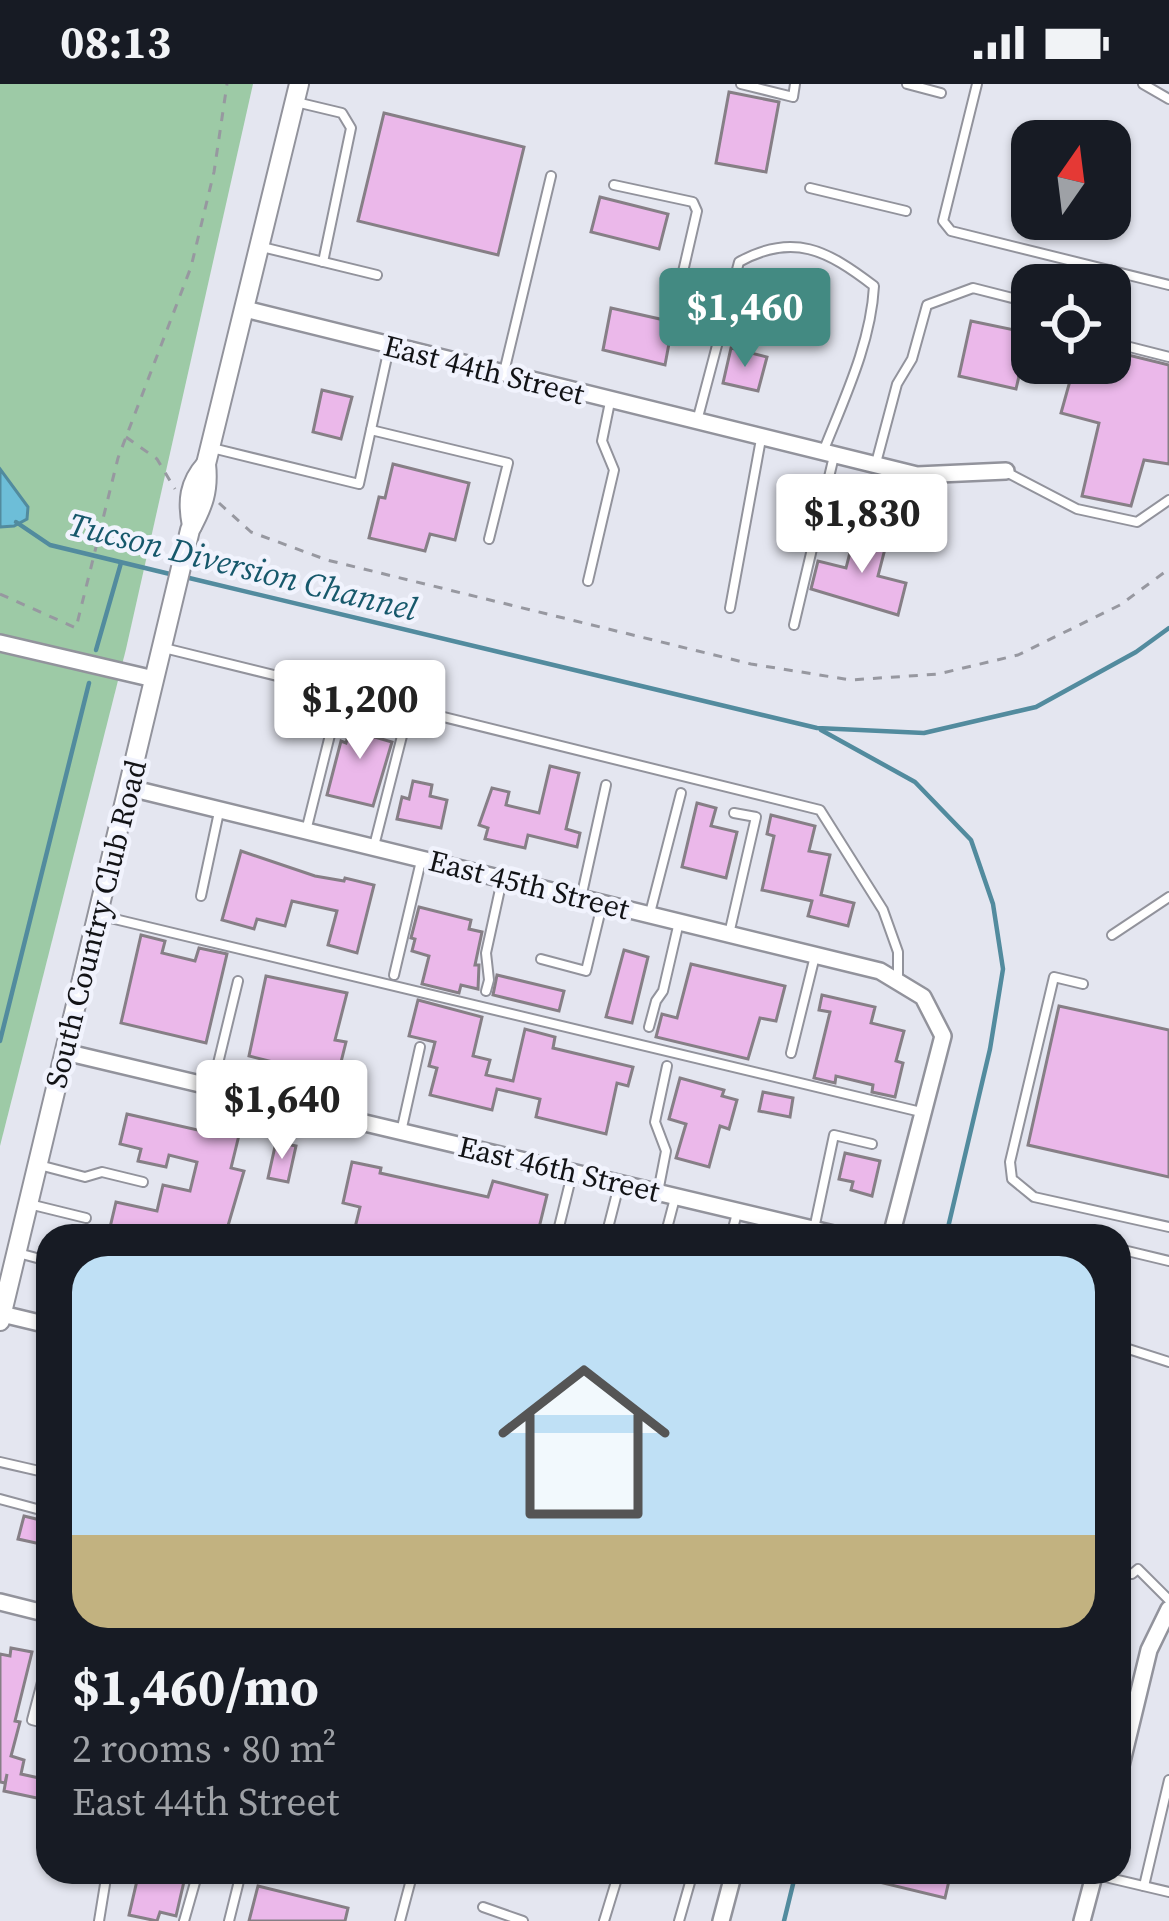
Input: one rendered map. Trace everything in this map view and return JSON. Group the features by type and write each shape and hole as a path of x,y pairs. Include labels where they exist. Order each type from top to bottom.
{"street":[{"name":"South Country Club Road","path":"1,1317 191,528 188,505 194,477 208,456 297,93"},
{"name":"East 44th Street","path":"244,309 917,475 1006,471"},
{"path":"0,643 154,679"},
{"name":"East 45th Street","path":"130,788 880,970 923,997 943,1036 923,1113"},
{"name":"East 46th Street","path":"65,1052 788,1224"},
{"path":"894,1224 923,1113"},
{"path":"1,1317 36,1323"},
{"path":"0,1602 36,1611"},
{"path":"1131,1724 1149,1650 1169,1609"},
{"path":"721,1921 731,1884"},
{"path":"1082,1921 1089,1884"}],"lane":[{"path":"741,84 793,97 795,84"},
{"path":"907,84 941,93"},
{"path":"977,84 945,226 951,232 1169,285"},
{"path":"1143,84 1169,99"},
{"path":"297,93 342,113 351,128 323,262"},
{"path":"504,372 551,176"},
{"path":"614,185 693,202 697,211 680,289"},
{"path":"810,188 906,211"},
{"path":"697,422 739,262 778,244 800,247 833,259 874,286 873,311 828,454 794,625"},
{"path":"260,247 377,275"},
{"path":"875,465 897,384 912,358 927,304 973,288 1011,298"},
{"path":"208,456 359,484 390,346"},
{"path":"1131,347 1169,357"},
{"path":"588,581 614,470 602,440 610,402"},
{"path":"371,430 508,464 489,539"},
{"path":"730,608 761,438"},
{"path":"1006,471 1077,509 1137,522 1169,500"},
{"path":"163,639 820,810 883,910 898,952 898,982"},
{"path":"306,831 337,707"},
{"path":"374,848 403,732"},
{"path":"580,898 606,785"},
{"path":"649,914 682,793"},
{"path":"201,896 220,810"},
{"path":"729,934 756,817 734,813"},
{"path":"394,975 421,859"},
{"path":"486,991 490,980 486,953 502,879"},
{"path":"1112,935 1169,897"},
{"path":"541,959 586,971 602,903"},
{"path":"99,915 923,1113"},
{"path":"649,1027 680,922"},
{"path":"791,1053 815,955"},
{"path":"1083,984 1054,977 1010,1162 1012,1179 1034,1197 1169,1227"},
{"path":"212,1087 238,981"},
{"path":"401,1132 420,1047"},
{"path":"658,1192 666,1151 656,1121 667,1066"},
{"path":"821,1224 834,1135 872,1144"},
{"path":"38,1164 86,1177 102,1172 142,1182"},
{"path":"560,1224 573,1172"},
{"path":"609,1224 620,1184"},
{"path":"668,1224 676,1197"},
{"path":"28,1203 86,1218"},
{"path":"734,1224 737,1211"},
{"path":"1131,1252 1169,1261"},
{"path":"17,1253 36,1258"},
{"path":"1131,1350 1169,1362"},
{"path":"0,1462 36,1470"},
{"path":"0,1499 36,1509"},
{"path":"1131,1574 1138,1569 1169,1600"},
{"path":"1144,1886 1169,1780"},
{"path":"1131,1883 1169,1892"},
{"path":"99,1921 105,1884"},
{"path":"184,1921 195,1884"},
{"path":"229,1921 237,1884"},
{"path":"400,1921 410,1884"},
{"path":"604,1921 615,1884"},
{"path":"679,1921 690,1884"},
{"path":"483,1907 523,1921"}],"path":[{"path":"0,594 76,628 126,437 191,267 214,172 227,84"},
{"path":"126,437 157,459 168,483 180,491"},
{"path":"216,502 251,532 312,556 751,664 851,680 938,674 1018,655 1120,605 1169,569"}],"green space":[{"path":"0,84 253,84 126,649 0,1146"}],"water":[{"path":"0,469 28,507 27,519 14,526 0,527"}],"building":[{"path":"729,92 779,102 766,172 716,163"},
{"path":"384,113 524,147 498,255 358,221"},
{"path":"600,197 668,214 659,249 591,232"},
{"path":"744,276 773,283 760,330 732,322"},
{"path":"611,308 673,322 665,365 603,350"},
{"path":"971,321 1011,329 1011,384 1017,384 1016,389 959,376"},
{"path":"731,348 767,357 758,391 723,383"},
{"path":"1131,356 1169,365 1169,464 1144,460 1131,506 1082,496 1099,423 1061,413 1069,384 1131,384"},
{"path":"322,390 352,397 341,439 313,432"},
{"path":"393,464 469,483 455,540 430,534 425,551 369,538"},
{"path":"791,485 810,489 802,522 784,517"},
{"path":"856,529 888,537 878,576 906,583 898,615 811,589 818,561 846,568"},
{"path":"357,706 376,712 371,736 392,742 373,806 327,795 341,741 346,743"},
{"path":"550,766 579,773 566,829 580,833 577,847 528,835 525,848 485,839 488,828 479,825 492,788 509,792 506,805 539,813"},
{"path":"413,781 432,785 430,796 447,800 441,828 397,819 402,797 409,799"},
{"path":"697,803 716,808 711,826 737,832 726,878 682,867"},
{"path":"771,815 815,826 809,851 830,855 821,895 854,903 848,926 808,916 812,901 762,890 774,836 767,834"},
{"path":"241,851 315,876 374,885 357,953 328,945 337,911 292,901 285,926 257,919 254,929 222,920"},
{"path":"419,907 471,920 469,929 482,932 475,965 479,965 478,989 461,985 459,993 422,984 429,956 412,951 415,939 411,938"},
{"path":"141,935 165,941 162,953 195,961 199,948 227,954 206,1043 121,1023"},
{"path":"624,950 648,957 632,1023 606,1017"},
{"path":"691,964 785,986 776,1021 760,1018 748,1059 656,1037 662,1014 677,1018"},
{"path":"497,975 564,991 559,1011 493,995"},
{"path":"266,976 347,993 335,1040 346,1042 337,1078 249,1056"},
{"path":"822,995 875,1007 871,1023 904,1031 896,1061 903,1063 895,1097 872,1092 873,1085 836,1076 835,1083 814,1078 830,1012 819,1010"},
{"path":"418,1000 482,1017 473,1056 490,1060 486,1075 513,1081 525,1029 555,1037 553,1048 633,1067 628,1086 617,1083 606,1134 536,1117 540,1099 497,1089 492,1110 430,1095 437,1068 429,1066 435,1042 409,1036"},
{"path":"1059,1006 1169,1030 1169,1177 1028,1145"},
{"path":"680,1078 724,1090 722,1096 737,1100 729,1129 720,1126 709,1167 676,1158 686,1124 669,1119"},
{"path":"763,1092 793,1098 790,1117 759,1111"},
{"path":"127,1114 202,1131 204,1123 240,1131 231,1168 244,1171 229,1224 111,1224 116,1202 157,1211 163,1185 190,1191 197,1162 169,1155 166,1167 138,1161 141,1149 120,1144"},
{"path":"276,1142 296,1146 288,1182 268,1178"},
{"path":"845,1153 880,1161 872,1196 851,1190 853,1182 839,1179"},
{"path":"352,1162 381,1168 380,1173 488,1197 493,1181 547,1195 540,1224 356,1224 360,1207 343,1203"},
{"path":"24,1516 36,1519 36,1543 18,1539"},
{"path":"11,1648 32,1652 11,1756 24,1760 21,1774 36,1777 36,1798 4,1791 7,1774 5,1783 0,1782 0,1654 10,1656"},
{"path":"136,1884 183,1884 176,1916 160,1912 157,1921 129,1915"},
{"path":"887,1884 948,1884 945,1898"},
{"path":"258,1886 348,1908 345,1921 249,1921"}],"waterway":[{"name":"Tucson Diversion Channel","path":"16,522 50,545 174,575"},
{"path":"96,650 121,563"},
{"name":"Tucson Diversion Channel","path":"185,577 817,728 924,733 1036,707 1136,652 1169,628"},
{"path":"0,1041 89,683"},
{"path":"821,730 915,782 971,840 993,904 1003,969 990,1049 949,1224"},
{"path":"784,1921 793,1884"}]}
